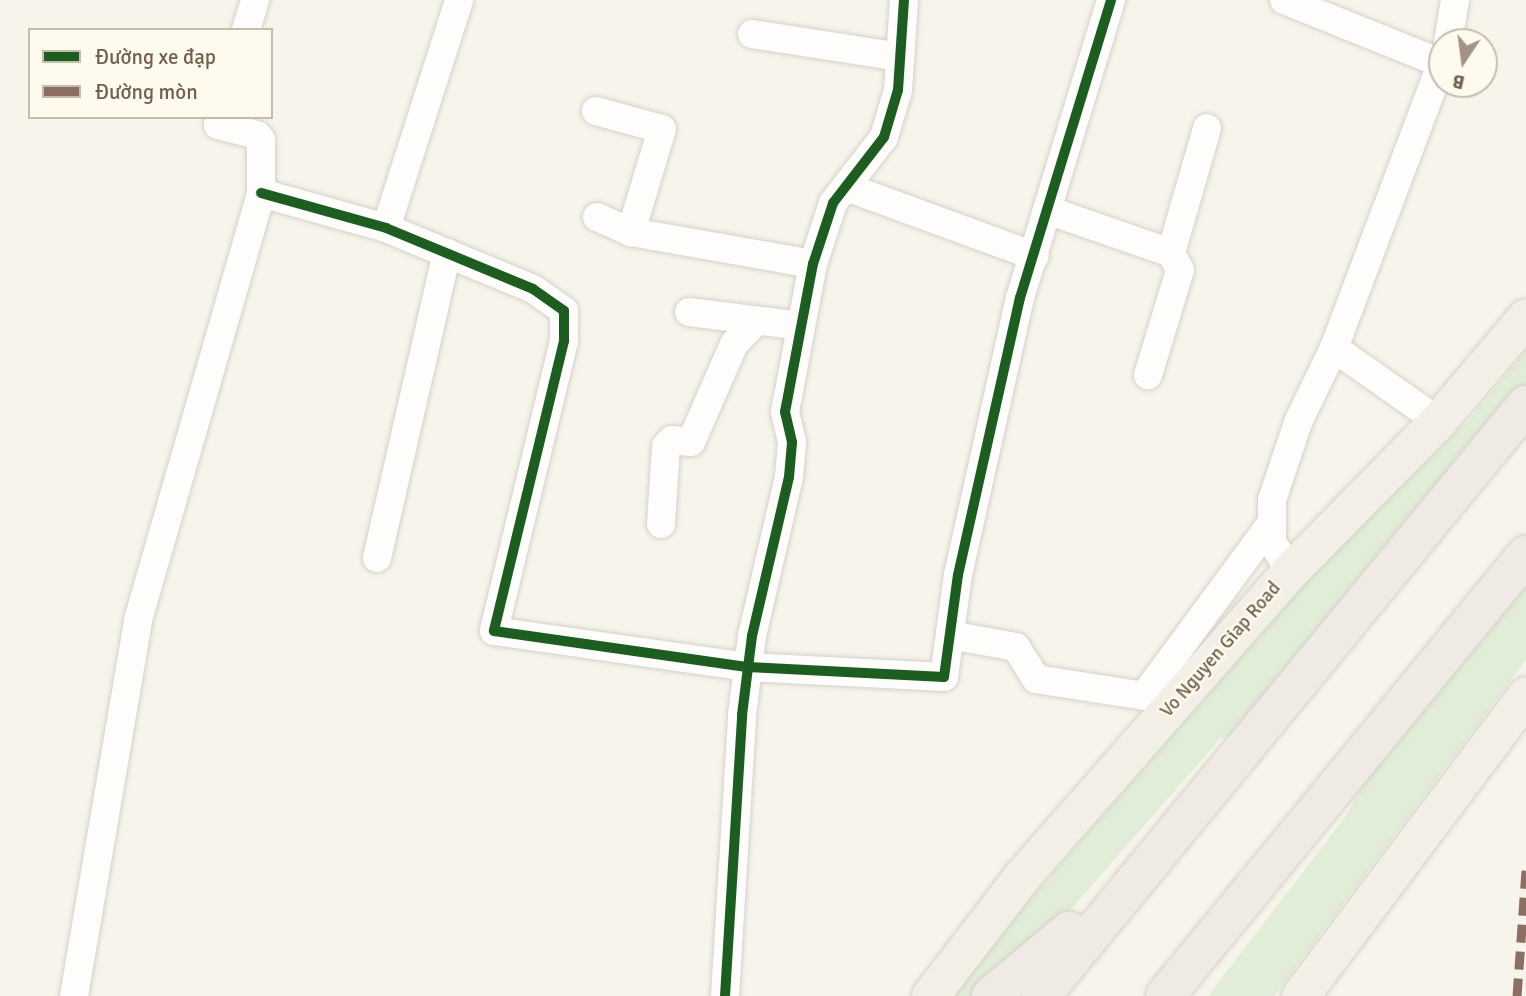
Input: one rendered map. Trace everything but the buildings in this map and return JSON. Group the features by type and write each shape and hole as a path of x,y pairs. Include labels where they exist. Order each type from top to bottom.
{"highway":[{"path":"1041,996 1526,405"},
{"path":"1165,996 1526,555"},
{"path":"1193,996 1317,842 1369,747"},
{"path":"991,996 1023,974 1167,843"}],"main road":[{"name":"Vo Nguyen Giap Road","path":"930,996 1022,876 1290,571 1438,421 1526,317"},
{"path":"1300,996 1526,695"}],"street":[{"path":"247,28 255,0"},
{"path":"386,228 459,0"},
{"path":"725,996 748,667 789,477 792,442 785,412 813,264 833,203 884,137 898,90 904,0"},
{"path":"261,193 386,228 533,289 564,311 564,341 494,631 748,667 944,677 958,575 1020,298 1111,0"},
{"path":"1284,0 1428,57"},
{"path":"1450,28 1455,0"},
{"path":"752,34 900,57"},
{"path":"1290,571 1272,542 1272,500 1299,420 1334,348 1429,98"},
{"path":"596,111 663,129 631,232"},
{"path":"74,996 138,620 261,193 261,140 257,135 218,125 220,119"},
{"path":"1171,253 1207,128"},
{"path":"846,187 1035,256"},
{"path":"1047,210 1171,253 1180,270 1149,375"},
{"path":"597,217 631,232 813,264"},
{"path":"377,558 447,253"},
{"path":"689,312 801,326"},
{"path":"661,524 666,446 672,440 691,442 734,344 756,321"},
{"path":"1334,348 1438,421"},
{"path":"950,635 1016,647 1036,678 1144,696 1270,525"}],"green space":[{"path":"1526,350 1526,386 1245,730 1220,739 1052,931 972,996 957,996 953,988 1315,570 1467,422"},
{"path":"1526,572 1526,660 1274,996 1208,996 1345,817 1389,739"}],"marked path":[{"path":"1517,996 1526,870"}],"cycle path":[{"path":"725,996 742,715 752,636 789,477 792,442 785,412 813,264 833,203 884,137 898,90 904,0"},
{"path":"261,193 386,228 533,289 564,311 564,341 494,631 748,667 944,677 958,575 1020,298 1111,0"}]}
